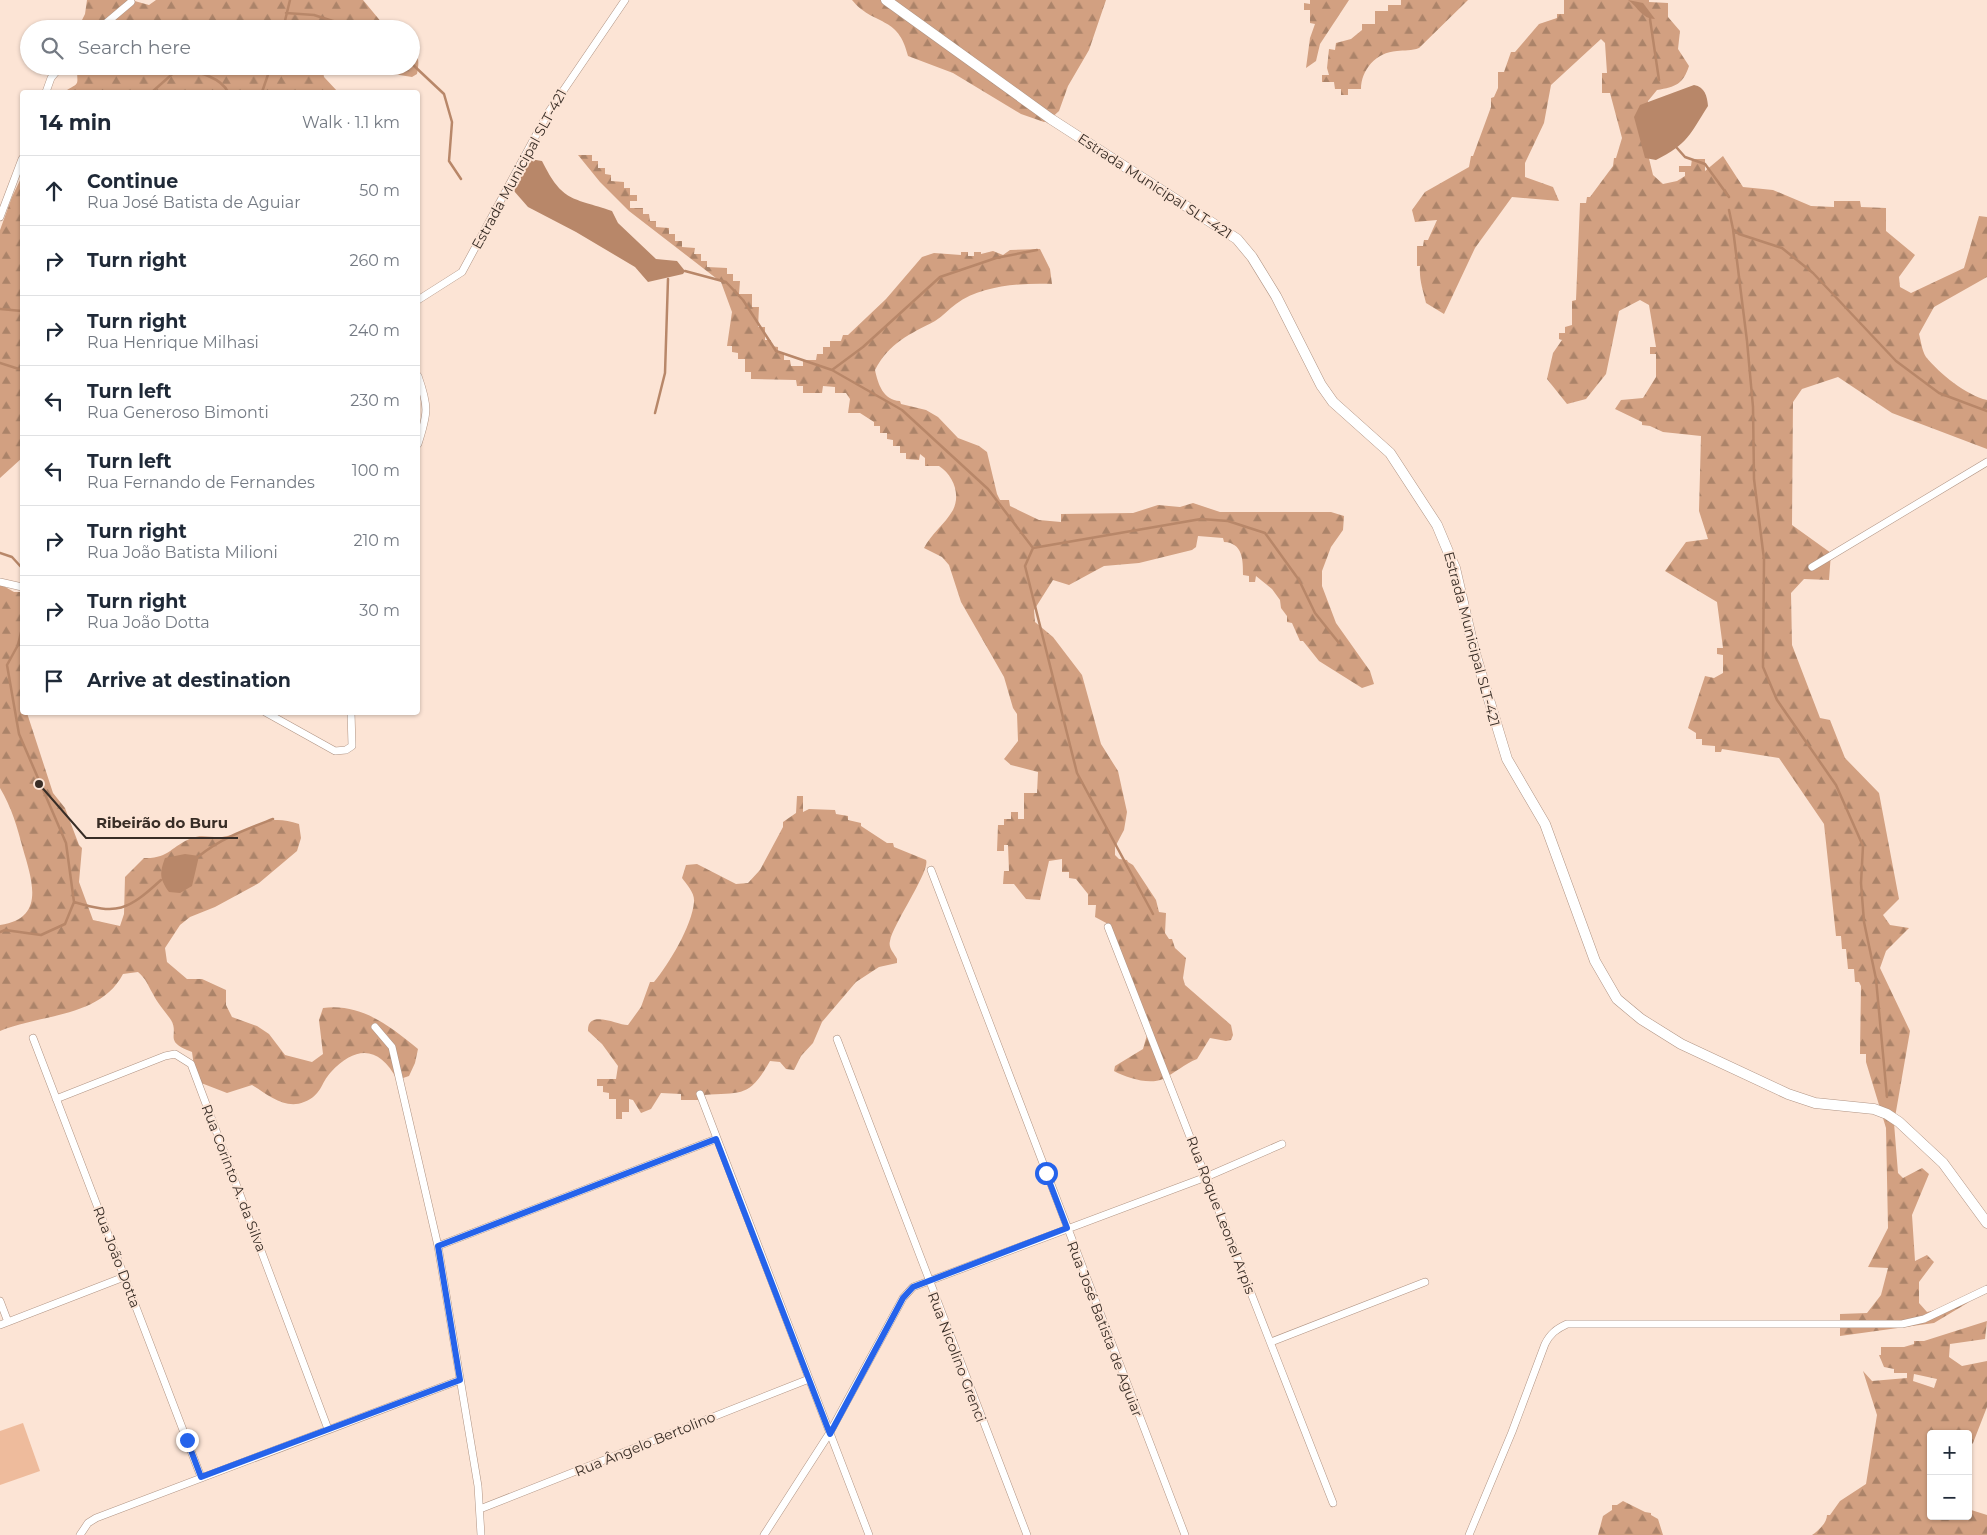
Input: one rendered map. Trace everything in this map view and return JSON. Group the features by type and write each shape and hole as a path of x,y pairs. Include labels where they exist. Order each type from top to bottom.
{"street":[{"name":"Estrada Municipal SLT-421","path":"420,299 462,272 548,113 625,0"},
{"name":"Estrada Municipal SLT-421","path":"886,0 1051,119 1236,239 1252,257 1276,296 1321,385 1334,402 1390,453 1437,525 1455,568 1474,650 1507,759 1546,824 1594,961 1618,999 1641,1019 1680,1044 1788,1094 1815,1103 1874,1109 1900,1122 1943,1163 1987,1223"},
{"path":"110,20 131,2"},
{"path":"47,90 54,75"},
{"path":"0,217 20,164"},
{"path":"420,382 426,399 427,412 420,437"},
{"path":"1812,567 1987,462"},
{"path":"0,582 20,587"},
{"path":"270,715 335,751 346,750 352,746 351,715"},
{"name":"Rua José Batista de Aguiar","path":"931,870 1185,1535"},
{"name":"Rua Roque Leonel Arpis","path":"1108,927 1333,1504"},
{"path":"375,1027 392,1047 438,1246 480,1509 481,1535"},
{"name":"Rua João Dotta","path":"33,1038 201,1477"},
{"name":"Rua Nicolino Grenci","path":"837,1039 928,1282 1027,1535"},
{"name":"Rua Corinto A. da Silva","path":"56,1099 165,1056 175,1054 191,1064 328,1429"},
{"path":"700,1094 869,1535"},
{"path":"438,1246 716,1139"},
{"path":"764,1535 830,1434 903,1298 913,1287 1206,1177 1282,1144"},
{"path":"0,1325 124,1277"},
{"path":"1270,1342 1424,1282"},
{"path":"1469,1535 1523,1405 1545,1344 1550,1336 1560,1327 1567,1324 1902,1324 1924,1319 1987,1290"},
{"path":"0,1301 8,1322"},
{"path":"80,1535 88,1523 96,1518 460,1380"},
{"name":"Rua Ângelo Bertolino","path":"480,1509 809,1380"}],"shaded area":[{"path":"1628,0 1643,3 1655,19 1643,15"},
{"path":"1694,85 1705,92 1708,106 1692,131 1682,143 1667,154 1656,160 1645,158 1634,117 1640,105"},
{"path":"530,159 542,161 549,175 563,192 578,200 612,211 618,223 656,259 677,261 685,271 683,274 648,282 635,267 576,232 528,207 514,191"},
{"path":"185,854 199,856 192,886 180,893 169,892 161,876 165,858"},
{"path":"23,1423 40,1471 0,1485 0,1431"}],"green space":[{"path":"87,0 131,0 149,5 156,0 363,0 380,20 82,20"},
{"path":"852,0 1106,0 1089,50 1068,86 1059,111 1048,121 1044,122 1021,114 953,73 908,56 904,43 892,27 868,14"},
{"path":"1310,0 1349,0 1320,44 1316,61 1306,68 1310,38 1315,24 1310,23 1310,10 1304,10 1304,3 1310,4"},
{"path":"1401,0 1468,0 1419,48 1389,52 1376,58 1364,75 1361,89 1348,89 1348,95 1341,95 1341,89 1335,89 1334,82 1322,82 1322,75 1329,75 1327,68 1329,49 1335,50 1336,43 1351,39 1362,30 1362,24 1375,24 1375,11 1388,11 1388,5 1401,5"},
{"path":"1564,0 1649,0 1649,2 1668,3 1668,17 1680,31 1678,49 1689,66 1678,84 1657,90 1648,101 1645,142 1653,175 1663,184 1677,181 1685,176 1685,172 1679,172 1679,166 1691,166 1692,159 1705,159 1705,171 1723,156 1743,187 1773,190 1811,206 1834,207 1834,201 1860,201 1861,207 1886,208 1886,231 1915,255 1899,277 1900,287 1911,293 1964,268 1979,216 1987,217 1987,277 1934,307 1919,334 1926,357 1938,370 1962,389 1987,400 1987,449 1892,413 1838,377 1802,389 1793,402 1792,525 1831,553 1829,580 1804,579 1791,593 1792,645 1820,718 1830,720 1845,758 1879,793 1899,899 1883,915 1890,925 1909,928 1886,951 1880,968 1910,1031 1894,1123 1898,1173 1903,1178 1922,1168 1929,1174 1912,1215 1915,1261 1927,1255 1934,1262 1919,1282 1919,1303 1927,1312 1969,1302 1934,1323 1840,1336 1840,1314 1867,1313 1881,1295 1888,1268 1868,1267 1888,1228 1886,1128 1866,1062 1866,1054 1860,1054 1861,986 1859,982 1855,982 1854,969 1848,969 1846,949 1842,949 1841,936 1836,936 1824,824 1779,758 1722,749 1721,752 1715,752 1715,746 1702,745 1702,739 1696,739 1696,733 1688,728 1705,676 1714,678 1723,673 1723,655 1717,654 1717,648 1723,648 1717,602 1665,571 1686,542 1708,539 1699,511 1701,436 1663,432 1650,426 1642,425 1642,422 1615,409 1621,400 1643,398 1656,377 1656,354 1650,354 1650,347 1656,347 1649,305 1640,300 1619,311 1606,374 1586,399 1567,404 1547,379 1553,353 1562,340 1559,339 1559,333 1565,333 1565,327 1572,325 1572,301 1576,300 1580,203 1586,203 1587,197 1590,197 1613,166 1622,138 1610,93 1602,93 1602,73 1607,73 1605,43 1601,39 1551,85 1544,123 1525,163 1525,177 1553,187 1559,201 1512,197 1475,248 1444,314 1426,303 1420,266 1417,266 1417,246 1423,246 1424,240 1428,240 1437,220 1415,222 1412,210 1425,192 1469,167 1471,156 1473,156 1491,107 1491,98 1494,97 1498,88 1498,72 1504,72 1511,52 1515,52 1539,24 1557,18 1557,14 1564,14"},
{"path":"77,75 324,75 336,90 67,90 77,81"},
{"path":"399,75 415,75 412,77"},
{"path":"578,155 592,155 592,161 598,161 598,168 605,168 605,174 611,175 611,181 624,182 624,188 630,188 630,195 637,195 637,201 630,201 630,208 643,208 643,214 649,214 650,221 656,221 656,227 669,228 669,234 675,234 675,241 682,241 682,247 695,248 694,254 701,254 701,261 707,261 707,267 727,268 727,274 733,274 733,281 740,281 739,294 752,294 752,307 759,307 758,327 765,327 765,340 771,340 771,346 778,347 778,353 784,353 784,360 790,360 791,366 803,366 803,360 816,360 817,354 823,354 823,347 830,347 830,341 841,341 843,335 848,335 886,299 922,257 934,253 961,255 961,252 968,252 968,256 974,256 974,252 981,252 981,254 993,251 1003,255 1010,250 1040,249 1050,269 1052,284 1002,286 966,298 935,321 901,340 887,353 875,370 882,390 889,398 900,401 901,404 926,410 938,417 958,438 979,446 987,452 1000,500 1009,500 1010,506 1039,520 1061,522 1061,514 1133,513 1158,505 1180,507 1193,503 1220,512 1331,512 1344,516 1343,530 1331,547 1322,571 1322,586 1336,623 1370,671 1374,684 1362,688 1319,661 1303,641 1300,641 1292,623 1287,622 1287,616 1281,608 1280,600 1272,589 1256,576 1255,582 1249,582 1249,576 1243,575 1241,553 1235,545 1224,542 1223,538 1198,536 1196,547 1192,550 1139,563 1104,566 1069,585 1053,580 1034,610 1035,622 1053,637 1082,675 1101,744 1118,771 1127,812 1124,830 1115,847 1115,855 1119,859 1127,860 1133,865 1156,900 1159,912 1166,913 1165,933 1169,939 1172,939 1175,948 1186,958 1183,978 1185,985 1231,1025 1233,1035 1231,1040 1210,1038 1197,1059 1157,1081 1138,1080 1114,1071 1115,1066 1143,1049 1147,1035 1110,925 1095,917 1096,905 1088,905 1088,894 1076,879 1069,878 1069,872 1062,872 1062,859 1049,861 1040,900 1026,899 1014,884 1003,884 1004,871 1009,871 1008,845 1004,845 1004,851 997,851 998,825 1004,825 1004,819 1011,819 1011,812 1018,812 1018,819 1024,819 1024,793 1037,793 1038,772 1011,765 1004,759 1018,741 1017,714 1013,708 1004,677 961,602 949,565 942,557 924,548 953,510 956,491 952,480 939,466 925,466 925,458 920,454 919,460 906,459 906,453 900,453 900,446 893,446 893,440 887,439 887,433 880,433 880,426 874,426 874,422 860,413 848,413 850,399 846,393 835,393 835,387 823,386 822,393 803,393 803,386 797,386 796,380 751,379 751,372 745,372 745,359 738,359 738,353 732,352 732,346 727,346 732,312 721,282 629,211 600,182"},
{"path":"20,180 20,460 0,478 0,230"},
{"path":"0,584 14,592 20,592 20,715 28,715 53,793 65,808 79,845 82,848 79,882 93,920 120,926 124,914 125,877 144,858 165,854 195,837 233,835 267,821 276,820 299,824 301,838 297,851 259,883 215,907 190,917 180,925 165,948 167,962 187,979 202,979 226,990 226,1005 232,1017 257,1026 269,1034 285,1055 312,1062 323,1054 319,1020 323,1008 337,1007 350,1009 374,1018 397,1032 418,1049 415,1063 409,1076 397,1080 383,1061 375,1055 367,1053 349,1057 340,1063 327,1076 318,1093 310,1099 297,1104 283,1103 252,1085 227,1093 196,1081 192,1052 177,1044 171,1020 138,972 123,974 113,988 100,999 85,1007 0,1031 0,925 15,921 24,915 30,906 32,885 19,833 11,810 0,788"},
{"path":"797,796 803,796 803,812 809,809 835,810 836,814 848,816 848,820 861,823 861,826 887,843 893,843 894,847 926,860 926,866 918,886 890,941 897,963 879,967 856,982 822,1022 813,1043 801,1056 794,1070 786,1069 780,1062 770,1061 756,1082 744,1091 704,1095 701,1100 681,1100 681,1094 661,1093 651,1109 641,1113 633,1100 629,1099 629,1112 622,1112 622,1119 616,1119 616,1099 609,1099 609,1093 603,1092 603,1086 597,1086 597,1079 616,1079 618,1066 602,1044 588,1031 589,1024 593,1020 598,1019 628,1025 641,1007 650,982 654,982 673,955 689,922 694,902 692,892 682,878 686,865 697,864 736,884 748,883 760,870 783,827 783,822 796,813"},
{"path":"1987,1321 1985,1339 1950,1344 1949,1357 1962,1366 1987,1361 1987,1407 1972,1444 1972,1430 1927,1430 1927,1520 1972,1520 1972,1510 1987,1515 1987,1535 1812,1535 1822,1526 1827,1515 1830,1515 1840,1501 1866,1484 1877,1415 1863,1371 1872,1381 1907,1378 1907,1373 1894,1373 1894,1369 1884,1367 1879,1355 1881,1355 1881,1347 1904,1347 1914,1344 1914,1341 1924,1341","holes":["1914,1374 1937,1379 1934,1388 1913,1381"]},
{"path":"1623,1501 1651,1513 1651,1515 1658,1519 1663,1535 1598,1535 1603,1516 1612,1510 1612,1505 1617,1505"}],"waterway":[{"path":"285,20 290,0"},
{"path":"286,13 314,15 330,20"},
{"path":"1650,19 1659,80"},
{"path":"420,71 444,94 452,122 449,161 461,179"},
{"path":"154,90 171,75"},
{"path":"205,75 219,82 226,90"},
{"path":"263,90 268,75"},
{"path":"1677,148 1685,157 1705,164 1729,197"},
{"path":"1729,210 1733,229 1739,234 1782,248 1813,273 1896,361 1939,393 1987,411"},
{"path":"1733,229 1747,341 1753,407 1754,479 1764,559 1763,667 1777,700 1836,785 1863,846 1861,883 1864,922 1876,979 1887,1097"},
{"path":"832,370 863,347 940,277 996,258 1037,250"},
{"path":"685,271 726,282 743,300 776,351 832,370 902,410 988,489 1033,548 1025,566 1077,773 1153,914"},
{"path":"655,413 665,373 668,279"},
{"path":"0,309 20,311"},
{"path":"0,363 20,369"},
{"path":"1033,548 1201,519 1228,521 1265,533 1299,580 1315,613 1339,643"},
{"path":"0,553 12,557 20,566"},
{"path":"0,932 5,930 41,935 65,924 74,902 66,843 19,734 7,665 18,645 20,636"},
{"path":"199,856 225,839 273,819"},
{"path":"74,902 101,908 121,908 139,898 161,880"}],"place":[{"name":"Ribeirão do Buru","path":"39,784"}],"route":[{"path":"187,1440 201,1477 460,1380 438,1246 716,1139 830,1434 903,1298 913,1287 1067,1228 1046,1173"}]}
